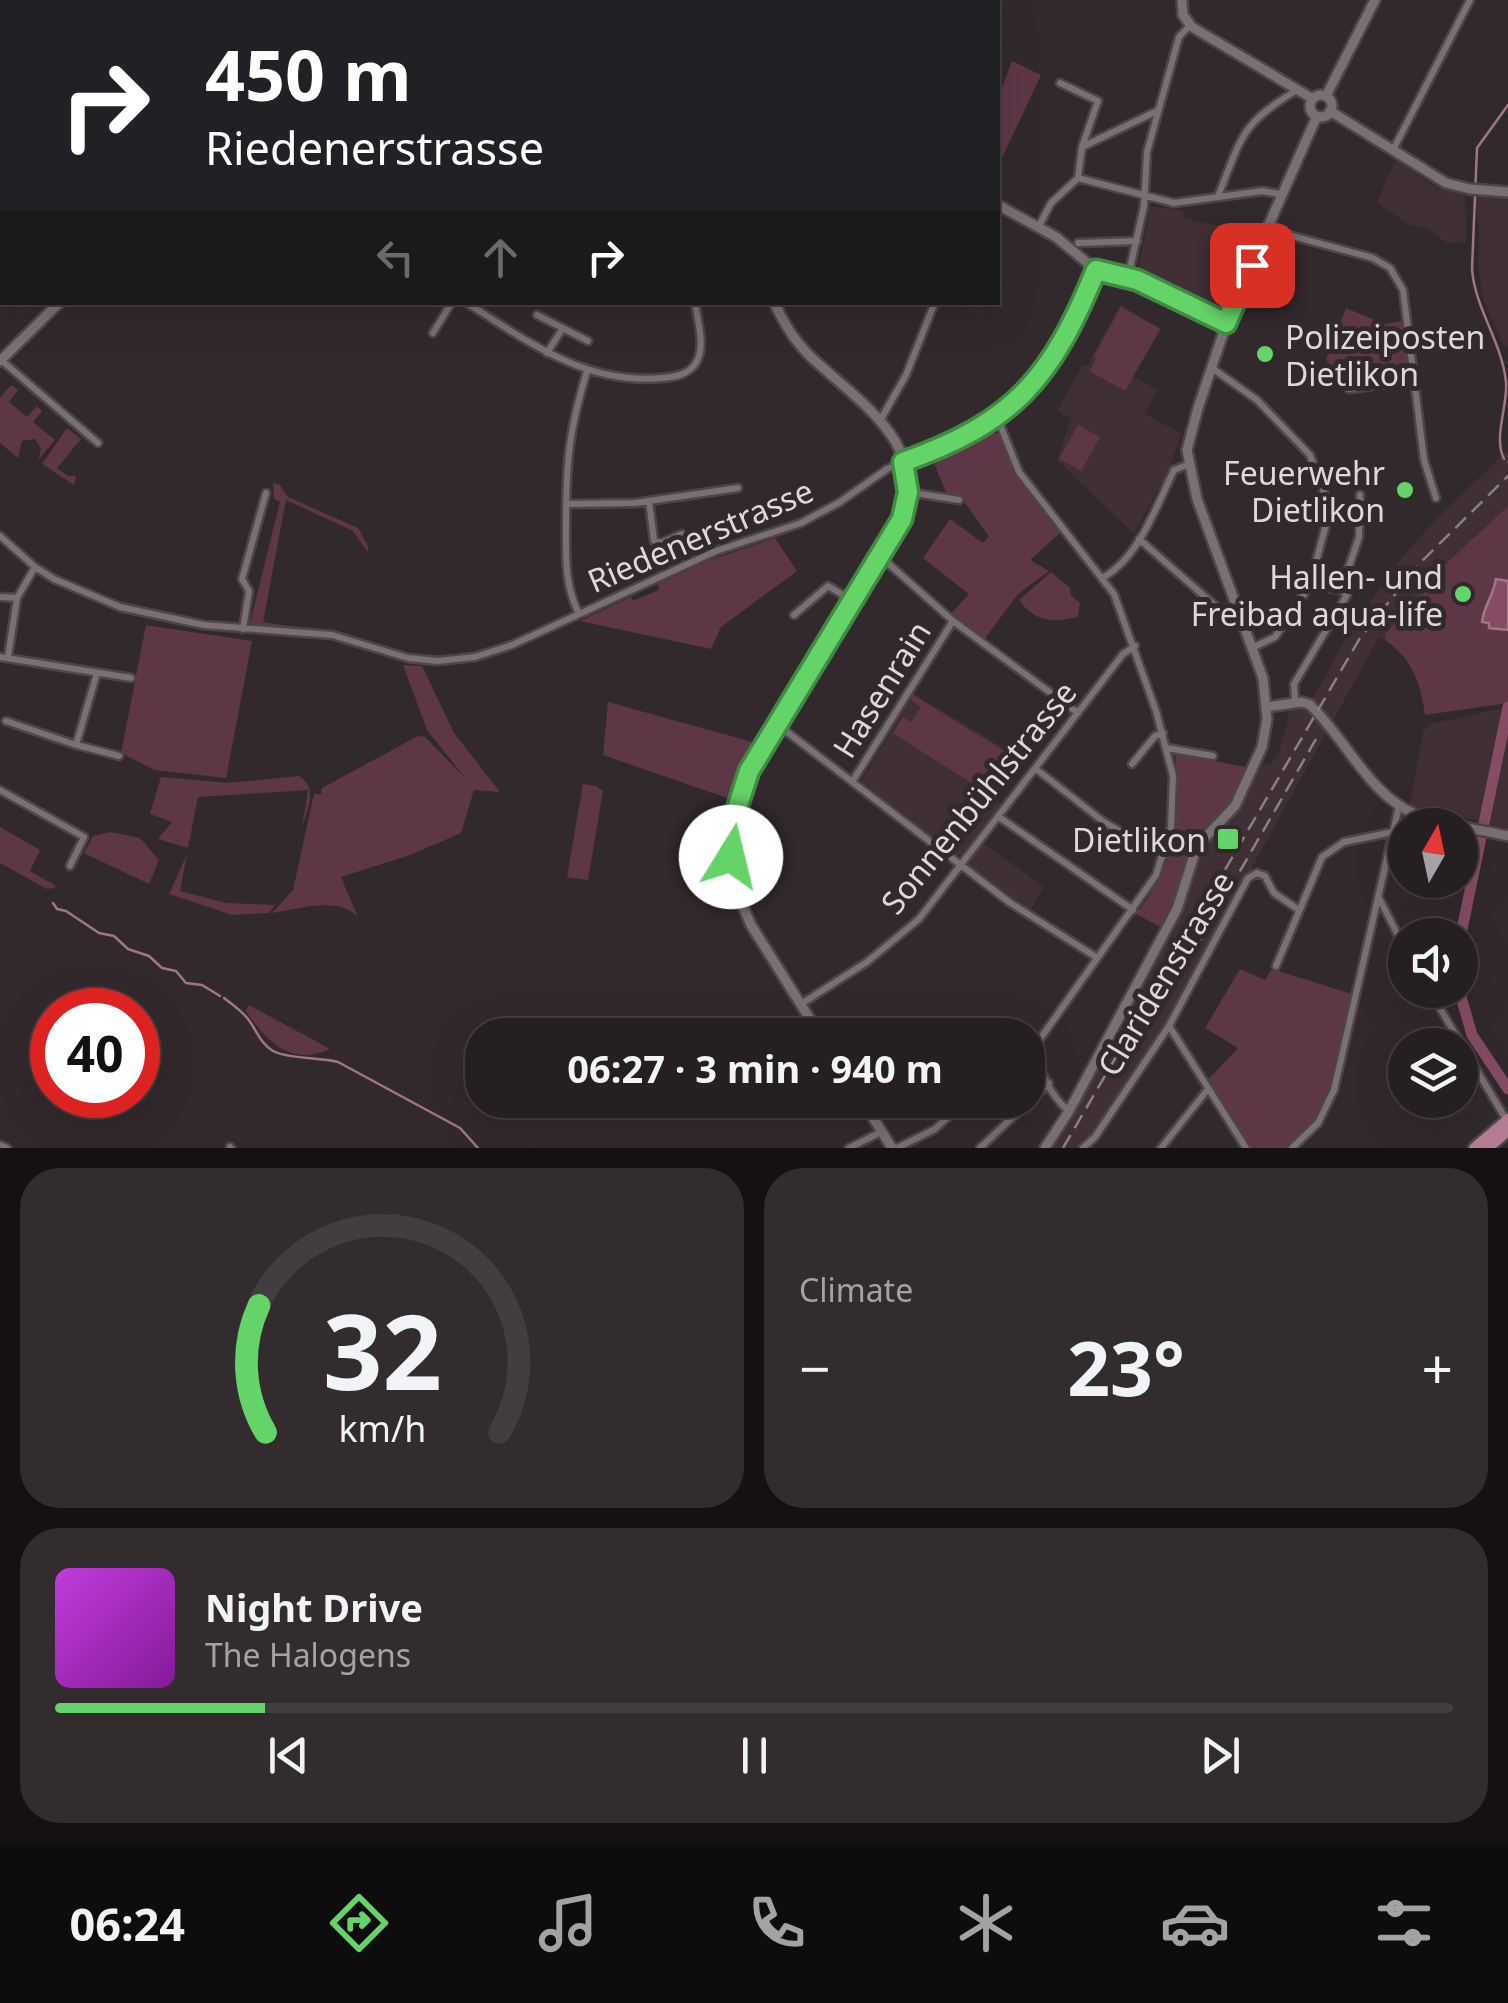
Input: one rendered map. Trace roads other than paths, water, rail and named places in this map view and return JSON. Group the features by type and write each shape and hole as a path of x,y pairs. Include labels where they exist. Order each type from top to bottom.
{"main road":[{"path":"1474,1148 1508,1123"},
{"path":"1488,1148 1508,1123"}],"street":[{"path":"1182,0 1183,15 1190,25 1312,99 1326,96"},
{"path":"1326,96 1375,0"},
{"path":"1393,150 1470,0"},
{"path":"1128,276 1146,196 1148,152 1158,110 1178,37 1190,25"},
{"path":"1039,226 1053,201 1078,178 1082,147 1098,101 1060,83"},
{"path":"1218,196 1250,124 1262,111 1296,90"},
{"path":"1312,99 1310,108 1317,116 1326,116 1331,102 1326,96"},
{"path":"1082,147 1158,110"},
{"path":"1330,111 1437,178 1471,189 1508,192"},
{"path":"1045,1148 1069,1111 1177,908 1197,846 1234,806 1256,767 1266,730 1263,678 1196,499 1188,465 1190,432 1226,323 1317,116"},
{"path":"1078,178 1174,203 1262,192 1280,194"},
{"path":"1000,207 1039,226 1096,270 1128,276 1226,323"},
{"path":"1266,229 1373,258 1390,268 1404,294 1424,460 1436,498"},
{"path":"1078,243 1137,240"},
{"name":"Riedenerstrasse","path":"0,536 35,567 71,588 120,608 242,629 332,635 401,657 451,660 492,653 716,551 812,518 903,462 946,446 998,417 1059,350 1096,270"},
{"path":"57,305 0,361 98,442"},
{"path":"433,333 450,305"},
{"path":"470,305 547,353 586,371 644,379 686,373 696,363 700,353 695,305"},
{"path":"776,305 794,339 881,419 903,462 908,492 902,519 749,771 732,824 731,857 738,896 751,925 810,1018"},
{"path":"881,419 896,397 934,305"},
{"path":"536,315 588,341"},
{"path":"547,353 563,328"},
{"path":"1212,368 1251,394 1310,455 1331,514 1310,585 1275,637 1252,648"},
{"path":"579,614 566,580 566,504 569,436 586,371"},
{"path":"1349,389 1414,380"},
{"path":"998,417 1019,472 1114,594 1163,733 1174,797 1164,856 1149,887 1038,1042 1038,1062 1060,1104 1069,1111"},
{"path":"1104,577 1113,572 1140,538 1174,470 1188,465"},
{"path":"566,504 649,501 738,488"},
{"path":"908,492 959,500"},
{"path":"242,629 249,591 242,579 266,493"},
{"path":"1341,590 1359,537 1360,495"},
{"path":"649,501 654,541 663,542 682,534"},
{"path":"1140,538 1219,609 1237,608"},
{"path":"880,556 953,621 1078,713"},
{"path":"35,567 17,598 4,657 131,678"},
{"path":"1295,702 1294,684 1348,596 1341,590 1310,585"},
{"path":"794,615 828,586 853,601"},
{"path":"0,597 17,598"},
{"name":"Hasenrain","path":"852,782 953,621"},
{"name":"Sonnenbühlstrasse","path":"801,1004 890,944 919,919 1123,654 1135,646"},
{"path":"76,745 96,673"},
{"path":"1267,707 1305,702 1314,708 1345,749 1399,805 1424,817 1508,836"},
{"path":"6,721 119,756"},
{"path":"778,725 1009,902 1096,958"},
{"path":"1132,764 1154,736 1163,733"},
{"path":"1167,748 1213,756"},
{"path":"1036,770 1104,822 1164,856"},
{"path":"0,790 84,837 70,866"},
{"path":"999,817 1132,910"},
{"path":"1276,966 1315,868 1331,848 1388,833"},
{"path":"1292,1148 1318,1123 1330,1102 1388,855"},
{"name":"Claridenstrasse","path":"1084,1148 1169,1026 1252,874 1265,876 1274,893 1298,910"},
{"path":"1379,897 1389,918"},
{"path":"1371,930 1388,926"},
{"path":"1440,1008 1508,1123"},
{"path":"1169,1026 1246,1148"},
{"path":"980,1148 1049,1084"},
{"path":"1161,1148 1208,1089"},
{"path":"873,1118 895,1148 935,1129 947,1118"},
{"path":"849,1148 881,1132"}],"waterway":[{"path":"1504,459 1500,441 1506,392 1504,367 1478,298 1472,269 1477,148 1508,105"},
{"path":"1464,918 1508,707"},
{"path":"53,903 99,933 114,936 128,949 149,956 162,968 176,971 186,983 202,985 220,996"},
{"path":"224,998 245,1016 273,1051 338,1062 460,1128 478,1148"},
{"path":"1464,1008 1472,1035 1508,1089"}],"railway":[{"path":"1063,1148 1360,638 1419,564 1508,476"},
{"path":"1171,991 1316,739"}],"place":[{"name":"Polizeiposten Dietlikon","path":"1265,354"},
{"name":"Feuerwehr Dietlikon","path":"1405,490"},
{"name":"Hallen- und Freibad aqua-life","path":"1463,594"},
{"name":"Dietlikon","path":"1228,839"}]}
